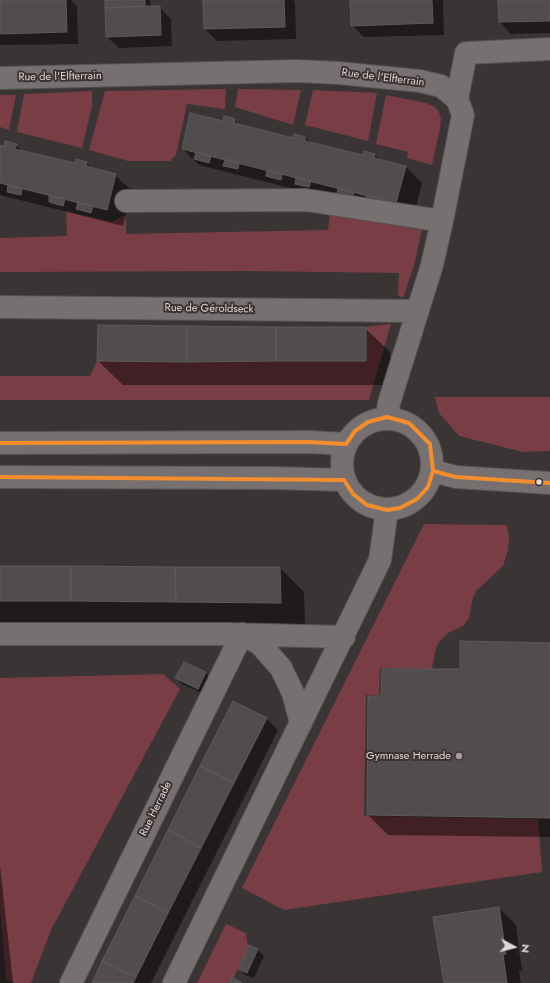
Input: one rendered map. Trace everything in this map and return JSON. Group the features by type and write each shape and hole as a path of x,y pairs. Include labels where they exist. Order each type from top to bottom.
{"street":[{"path":"387,417 389,403 432,265 442,221 462,115 457,99 466,54 550,49"},
{"name":"Rue de l'Elfterrain","path":"0,78 297,71 339,72 420,81 442,86 457,99"},
{"path":"126,201 306,200 442,221"},
{"name":"Rue de Géroldseck","path":"0,307 418,311"},
{"path":"387,417 409,423 430,444 433,471 428,487 417,499 400,508 387,510 367,505 353,494 344,480 343,462 346,444 355,431 368,422 387,417"},
{"path":"0,443 308,442 346,444"},
{"path":"433,471 456,477 550,483"},
{"path":"0,477 274,478 344,480"},
{"path":"174,983 344,637 380,560 387,510"},
{"path":"0,634 242,634 344,637"},
{"path":"242,634 260,644 281,668 293,693 302,723"},
{"name":"Rue Herrade","path":"71,983 242,634"}],"shaded area":[{"path":"226,89 225,109 187,104 176,155 170,161 128,161 89,150 105,91"},
{"path":"238,89 301,90 293,125 235,107"},
{"path":"313,90 377,93 368,141 305,125"},
{"path":"92,91 92,106 82,148 17,132 24,94"},
{"path":"0,95 16,95 9,130 0,127"},
{"path":"386,95 426,103 435,107 439,112 441,119 440,128 432,165 407,158 408,152 376,144"},
{"path":"330,210 413,222 412,229 422,229 414,266 403,298 398,295 399,273 247,271 0,272 0,238 67,236 66,211 112,222 126,215 126,234 328,230"},
{"path":"391,324 369,400 0,400 0,376 90,376 97,361 366,361 366,327"},
{"path":"435,397 550,397 550,451 523,452 459,436 439,413"},
{"path":"424,524 507,525 509,537 508,550 503,566 477,590 473,597 469,618 463,626 448,633 439,642 435,652 432,669 380,668 379,695 366,695 364,816 538,819 542,872 284,910 242,888"},
{"path":"163,674 180,689 51,930 31,983 14,983 6,979 0,909 0,678"},
{"path":"226,924 246,933 248,947 231,983 197,983"}],"building":[{"path":"0,0 66,0 67,32 0,34"},
{"path":"105,0 145,0 145,6 105,8"},
{"path":"203,0 284,0 285,27 204,29"},
{"path":"350,0 432,0 433,23 351,26"},
{"path":"498,0 550,0 550,21 499,22"},
{"path":"160,6 161,35 106,37 105,8"},
{"path":"190,113 223,121 224,116 235,119 234,123 293,138 294,134 305,137 305,141 363,155 364,151 375,154 374,158 406,166 396,203 182,149"},
{"path":"5,141 17,144 15,149 75,163 76,159 87,162 86,166 116,174 107,210 0,183 0,145 4,146"},
{"path":"196,152 211,156 209,163 194,159"},
{"path":"225,159 239,163 238,169 223,166"},
{"path":"267,170 282,174 281,180 266,176"},
{"path":"296,177 311,181 309,187 295,184"},
{"path":"8,185 22,189 21,195 7,192"},
{"path":"338,188 354,192 352,198 337,195"},
{"path":"367,195 382,199 381,205 365,202"},
{"path":"49,196 65,199 63,206 49,202"},
{"path":"78,203 93,206 91,213 76,209"},
{"path":"98,325 187,326 187,362 97,361"},
{"path":"187,326 276,327 276,361 187,362"},
{"path":"276,327 366,327 366,361 276,361"},
{"path":"0,566 71,566 71,601 0,601"},
{"path":"71,566 175,567 176,602 71,601"},
{"path":"175,567 280,567 281,603 176,602"},
{"name":"Gymnase Herrade","path":"460,641 550,643 550,818 367,815 368,696 381,696 382,669 460,669"},
{"path":"184,662 206,672 198,689 175,678"},
{"path":"233,701 267,718 234,783 200,766"},
{"path":"200,766 234,783 201,848 168,830"},
{"path":"168,830 201,848 168,913 135,896"},
{"path":"135,896 168,913 136,977 102,961"},
{"path":"499,907 506,954 503,955 507,983 444,983 433,917"},
{"path":"249,945 258,949 247,973 238,969"},
{"path":"102,961 136,977 133,983 92,983"},
{"path":"232,977 241,982 241,983 230,983"}],"transit line":[{"path":"0,443 309,442 346,444 355,431 368,422 387,417 409,423 430,444 433,471 428,487 417,499 400,508 387,510 367,505 353,494 344,480 0,477"},
{"path":"433,471 456,477 550,483"}],"place":[{"name":"Gymnase Herrade","path":"459,756"}]}
